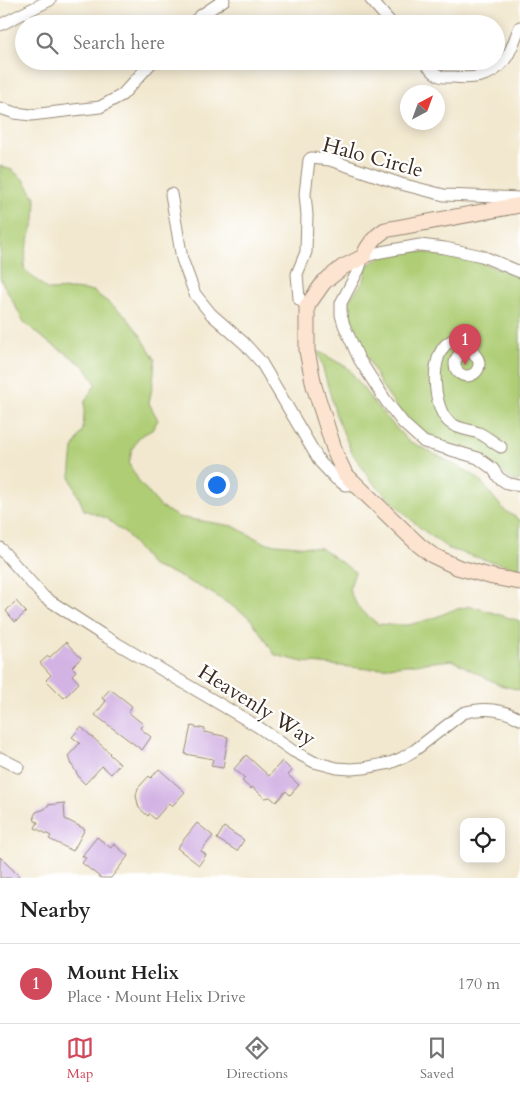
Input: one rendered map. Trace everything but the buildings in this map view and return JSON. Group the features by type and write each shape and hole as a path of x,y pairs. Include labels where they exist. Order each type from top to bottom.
{"street":[{"path":"20,15 50,0"},
{"path":"202,15 224,0"},
{"path":"371,0 384,15"},
{"path":"0,25 15,18"},
{"path":"505,60 512,49 520,27"},
{"path":"0,108 15,113 31,115 100,107 122,95 145,70"},
{"path":"432,70 440,76 471,78 480,77 494,70"},
{"name":"Halo Circle","path":"307,306 299,299 298,274 306,252 307,215 305,194 309,160 311,158 330,160 401,184 444,194 520,198"},
{"path":"171,194 182,259 195,294 211,314 244,343 260,362 320,462 344,485 356,484"},
{"path":"520,205 384,230 367,247 359,269 341,304 344,326 359,359 386,401 404,424 424,442 478,458 494,469 499,478 507,484 520,486"},
{"path":"520,272 482,256 420,245 364,257 343,267 324,282 307,306 307,351 314,386 336,454 345,474 418,545 432,555 457,567 520,582"},
{"path":"475,356 469,346 461,341 454,340 440,351 435,375 439,404 448,421 454,425 479,433 501,448"},
{"name":"Heavenly Way","path":"0,548 44,597 101,634 314,762 350,769 390,763 402,758 463,714 480,709 506,712 520,719"},
{"path":"0,758 18,767"}],"green space":[{"path":"0,166 12,170 24,180 36,199 35,220 26,249 24,269 48,290 73,289 93,291 125,315 155,359 149,403 158,420 152,430 139,437 132,450 129,464 140,483 161,507 178,517 233,526 265,543 321,548 355,572 349,590 359,609 378,624 408,625 471,606 520,621 520,690 500,685 452,660 369,669 303,662 275,655 249,617 210,592 172,573 152,566 127,535 106,518 84,510 70,477 73,449 83,429 85,401 96,384 85,367 48,342 24,322 0,278"},
{"path":"415,251 470,259 520,276 520,480 516,481 509,478 482,457 424,437 401,413 380,383 346,313 349,300 364,281 367,265 391,253"},
{"path":"318,351 348,368 374,403 407,440 477,477 504,510 520,520 520,568 449,549 419,527 374,484 352,453 336,415"}],"place":[{"name":"Mount Helix","path":"465,365"}]}
